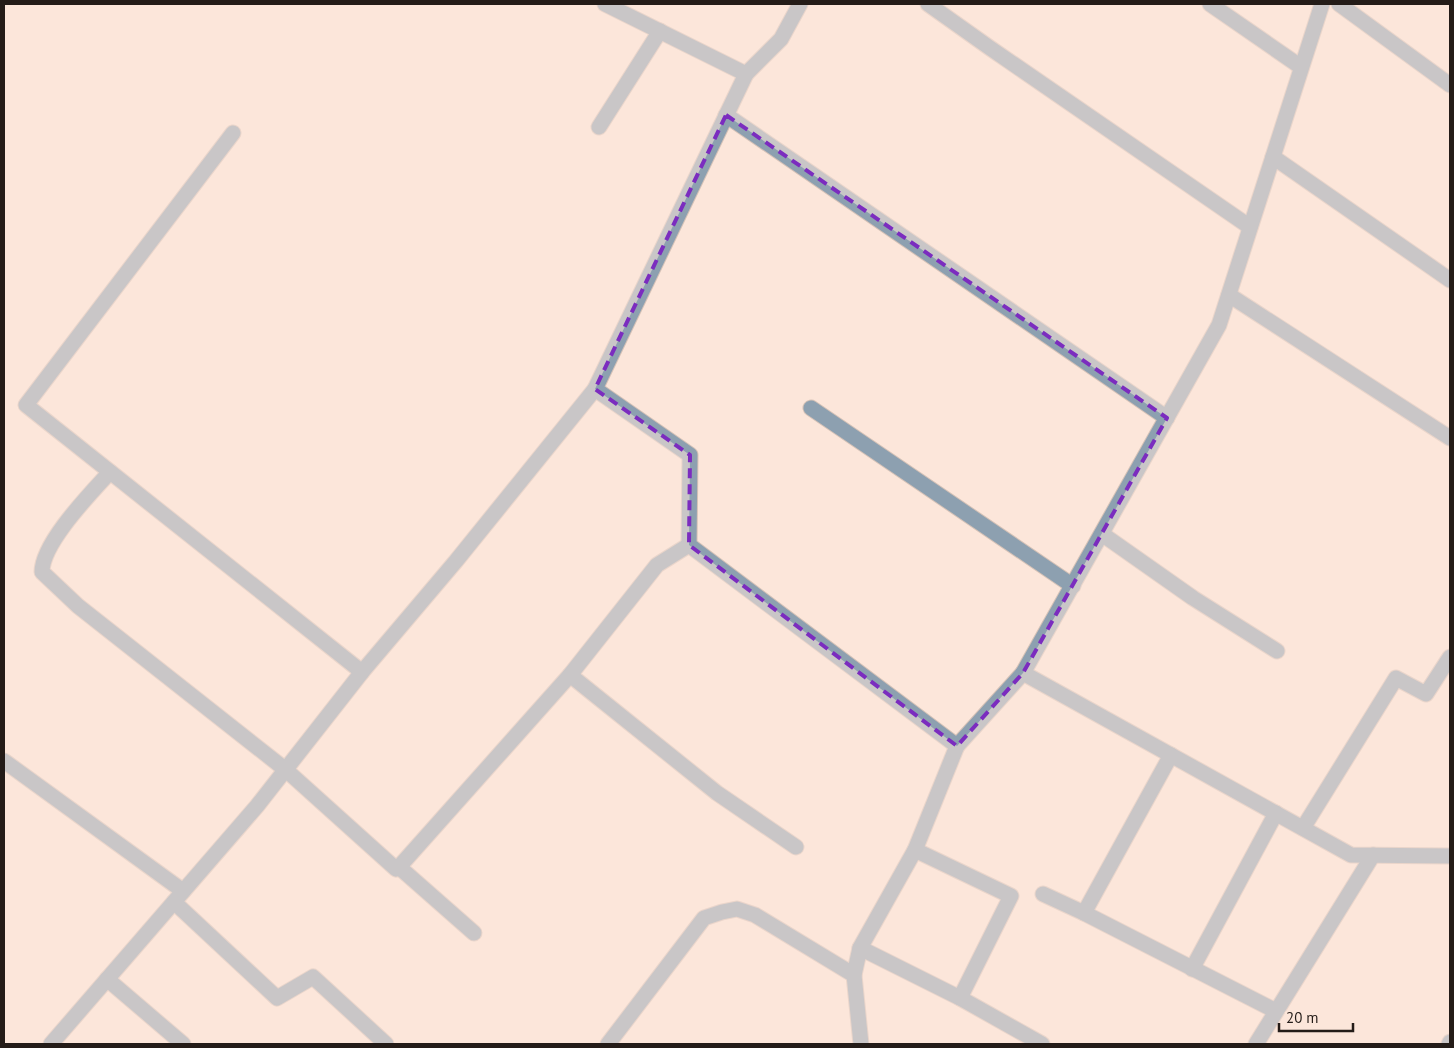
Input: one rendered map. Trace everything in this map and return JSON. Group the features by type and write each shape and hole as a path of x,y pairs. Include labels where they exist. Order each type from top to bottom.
{"street":[{"path":"605,4 746,74"},
{"path":"51,1044 286,770 362,672 456,561 594,389 746,74 781,39 800,4"},
{"path":"928,4 1250,227"},
{"path":"1210,4 1301,67"},
{"path":"861,1044 854,975 860,948 915,850 957,746 1023,673 1219,326 1322,4"},
{"path":"1339,4 1450,85"},
{"path":"599,127 660,31"},
{"path":"726,115 1167,418"},
{"path":"233,133 26,405 362,672"},
{"path":"1273,157 1450,280"},
{"path":"1228,295 1450,438"},
{"path":"594,389 690,455 689,544"},
{"path":"811,408 1073,586"},
{"path":"110,472 52,543 42,562 42,572 78,606 286,770 396,869 570,675 657,566 689,544"},
{"path":"1102,534 1193,598 1277,651"},
{"path":"689,544 957,746"},
{"path":"1303,828 1396,678 1426,694 1450,657"},
{"path":"1023,673 1351,855 1450,856"},
{"path":"570,675 717,793 796,847"},
{"path":"1084,913 1171,755"},
{"path":"4,761 178,896 277,998 313,977 386,1044"},
{"path":"1192,969 1276,813"},
{"path":"915,850 1010,896 960,998"},
{"path":"1256,1044 1373,855"},
{"path":"399,867 474,933"},
{"path":"1043,894 1276,1011"},
{"path":"608,1044 704,918 722,912 737,909 755,915 854,975"},
{"path":"860,948 960,998 1042,1044"},
{"path":"107,979 183,1044"}],"highlighted area":[{"path":"726,115 1167,418 1023,673 957,746 689,545 690,455 595,389"}]}
